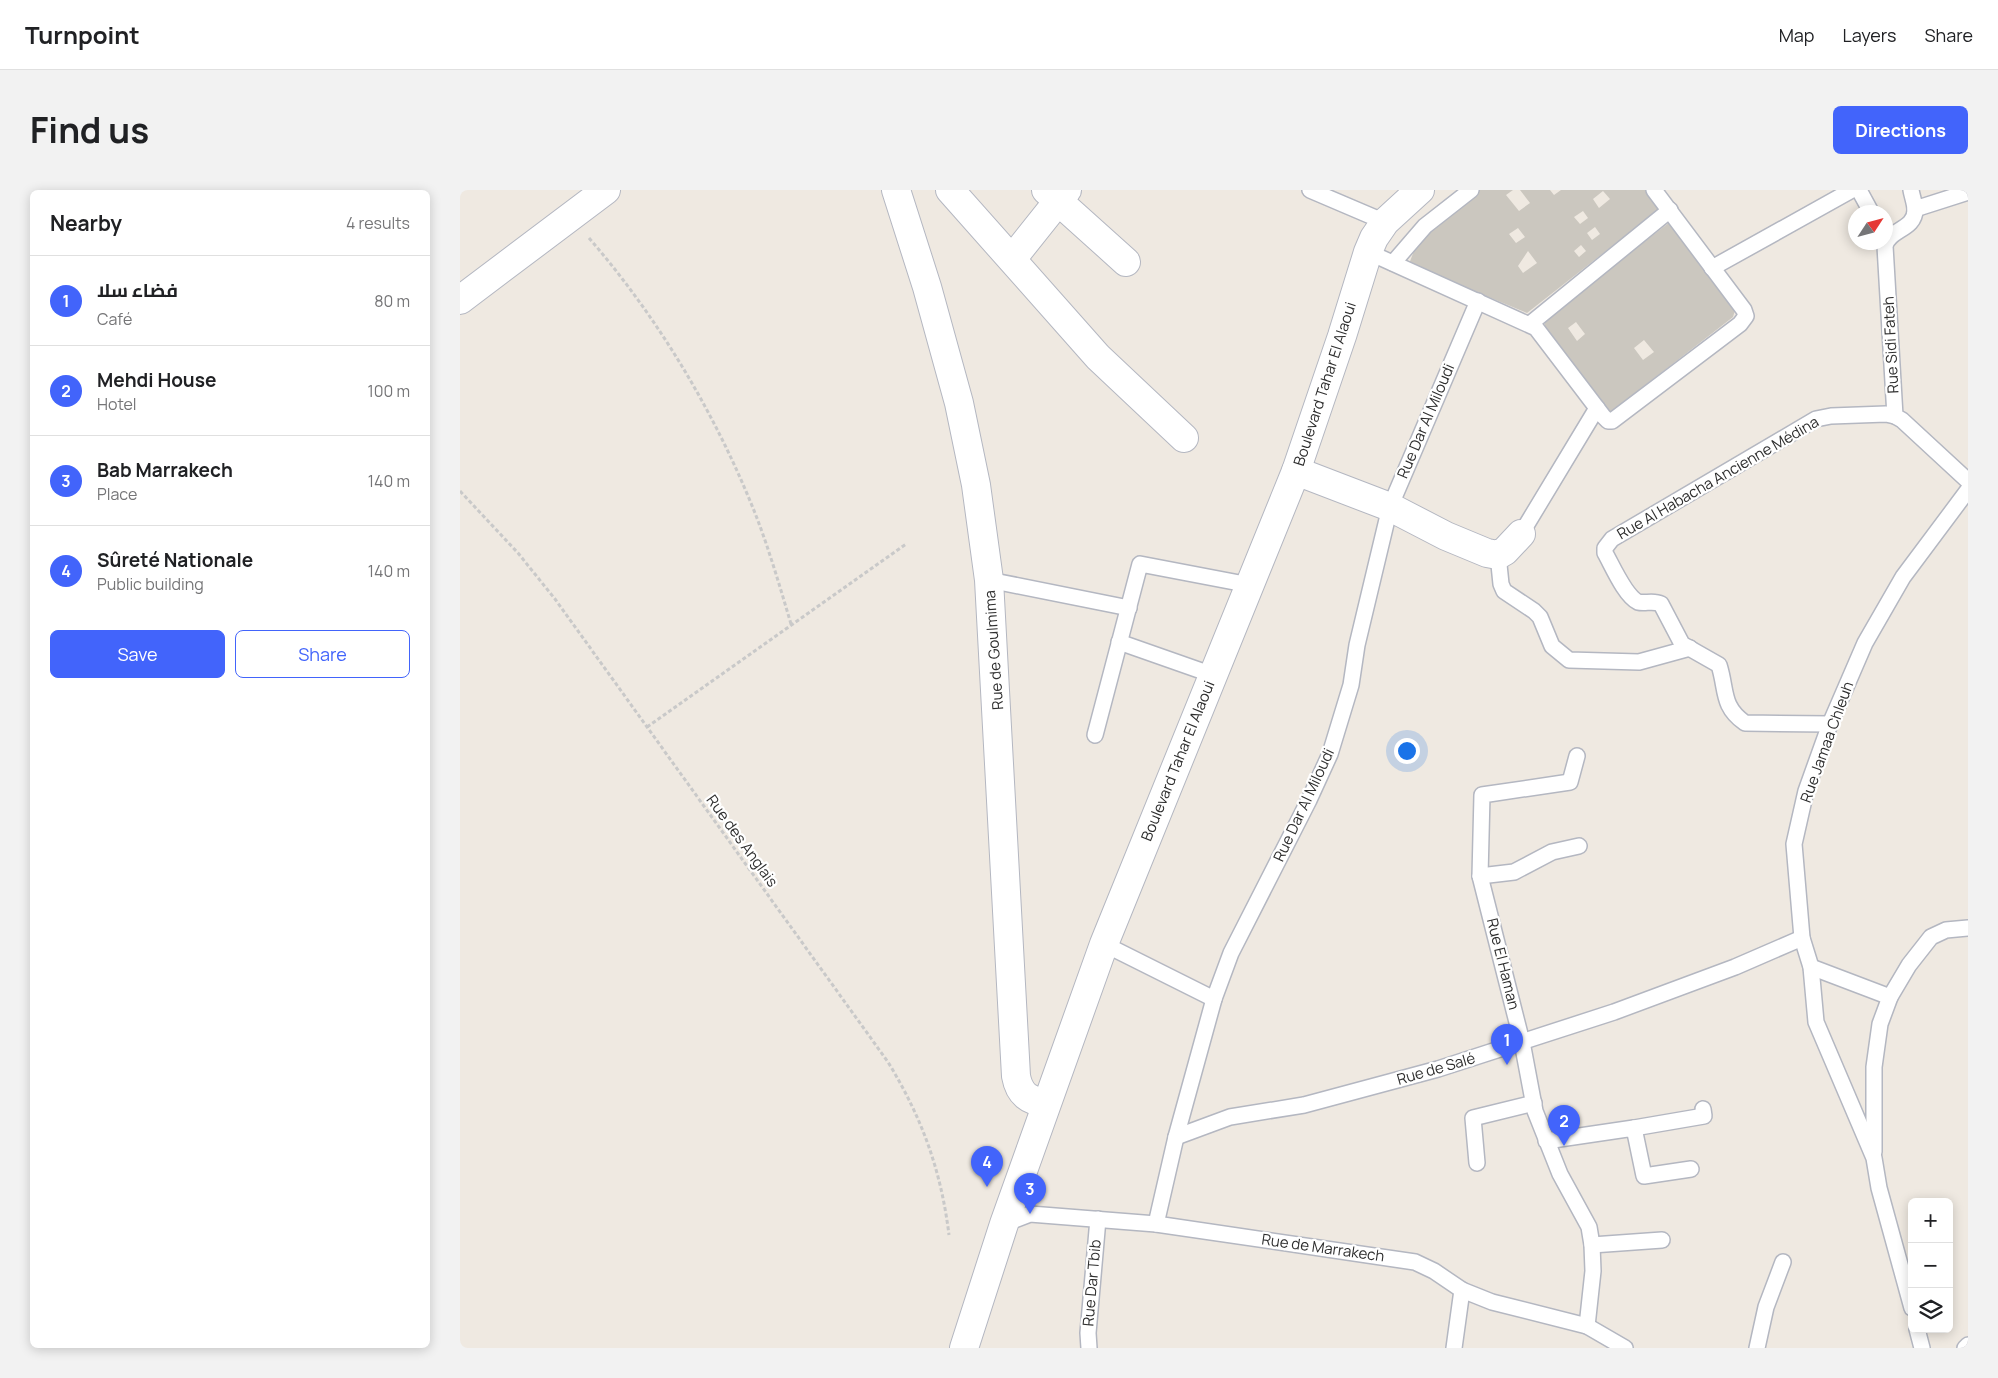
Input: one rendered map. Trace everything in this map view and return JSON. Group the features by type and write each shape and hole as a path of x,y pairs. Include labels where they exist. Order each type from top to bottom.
{"street":[{"path":"460,300 606,190"},
{"name":"Rue de Goulmima","path":"896,190 927,287 959,402 976,485 989,580 1005,844 1016,1076 1020,1090 1025,1096 1039,1102 1047,1101"},
{"path":"950,190 1098,358 1184,438"},
{"name":"Boulevard Tahar El Alaoui","path":"964,1348 1004,1224 1104,944 1296,471 1342,336 1368,252 1374,238 1385,222 1420,190"},
{"path":"1012,259 1057,194 1126,262"},
{"path":"1296,471 1390,507 1446,536 1486,553 1498,555 1509,549 1521,534"}],"lane":[{"path":"1310,190 1385,222"},
{"path":"1393,263 1424,226 1471,190"},
{"path":"1368,252 1536,328 1608,421 1618,417 1745,319 1746,313 1744,310 1654,190"},
{"path":"1712,268 1852,190"},
{"path":"1859,190 1867,205"},
{"path":"1911,190 1915,209 1968,192"},
{"name":"Rue Sidi Fateh","path":"1893,236 1911,224 1915,209"},
{"path":"1530,324 1670,210"},
{"name":"Rue Sidi Fateh","path":"1886,250 1894,416 1902,420 1968,481"},
{"name":"Rue Dar Al Miloudi","path":"1156,1224 1176,1137 1214,999 1231,953 1309,800 1330,754 1351,685 1356,645 1390,507 1478,301"},
{"path":"1521,534 1597,408"},
{"name":"Rue Al Habacha Ancienne Médina","path":"1830,724 1745,723 1732,712 1727,702 1719,664 1682,644 1666,610 1661,604 1656,601 1639,602 1626,590 1606,553 1607,543 1816,419 1831,416 1886,414 1894,416"},
{"name":"Rue Jamaa Chleuh","path":"1908,1293 1879,1188 1874,1158 1816,1022 1810,968 1802,938 1794,844 1806,791 1830,724 1865,643 1903,577 1968,490"},
{"path":"1498,555 1501,584 1504,591 1540,617 1552,646 1569,660 1639,662 1690,648"},
{"path":"1095,735 1140,564 1250,585"},
{"path":"989,580 1129,608"},
{"path":"1119,642 1213,675"},
{"name":"Rue El Haman","path":"1577,756 1570,782 1482,795 1480,876 1522,1042 1534,1103 1546,1141 1560,1174 1589,1227 1593,1271 1587,1326"},
{"path":"1480,876 1514,872 1552,852 1579,846"},
{"path":"1874,1158 1874,1068 1880,1024 1890,997 1909,965 1931,937 1946,930 1968,928"},
{"name":"Rue de Salé","path":"1176,1137 1230,1117 1304,1105 1438,1069 1614,1012 1735,967 1802,938"},
{"path":"1104,944 1214,999"},
{"path":"1810,968 1890,997"},
{"path":"1477,1163 1473,1118 1534,1103"},
{"path":"1546,1141 1704,1116 1703,1108"},
{"path":"1634,1128 1644,1176 1691,1169"},
{"name":"Rue de Marrakech","path":"1004,1224 1030,1214 1156,1224 1415,1262 1434,1271 1462,1290 1492,1302 1587,1326 1625,1348"},
{"name":"Rue Dar Tbib","path":"1089,1348 1088,1333 1098,1219"},
{"path":"1592,1245 1662,1240"},
{"path":"1758,1348 1766,1307 1783,1262"},
{"path":"1454,1348 1462,1290"},
{"path":"1918,1333 1922,1348"}],"path":[{"path":"570,216 644,307 706,407 732,459 755,513 775,568 791,624"},
{"name":"Rue des Anglais","path":"460,491 518,553 549,592 888,1062 918,1116 931,1152 945,1204 948,1235"},
{"path":"647,727 906,544"}],"building":[{"path":"1478,190 1513,190 1506,195 1519,211 1530,203 1520,190 1550,190 1554,195 1561,190 1649,190 1662,207 1527,313 1409,264 1420,235","holes":["1603,191 1610,199 1599,208 1593,199","1583,211 1588,218 1580,224 1574,217","1595,227 1600,234 1592,240 1587,233","1518,228 1525,237 1516,243 1509,234","1581,245 1586,251 1579,257 1574,251","1528,251 1537,263 1523,273 1518,266"]},
{"path":"1670,222 1736,307 1733,317 1608,414 1544,328 1546,318","holes":["1576,322 1585,334 1577,341 1568,328","1644,340 1654,352 1643,360 1634,348"]}],"place":[{"name":"فضاء سلا","path":"1507,1065"},
{"name":"Mehdi House","path":"1564,1146"},
{"name":"Sûreté Nationale","path":"987,1187"},
{"name":"Bab Marrakech","path":"1030,1214"}]}
